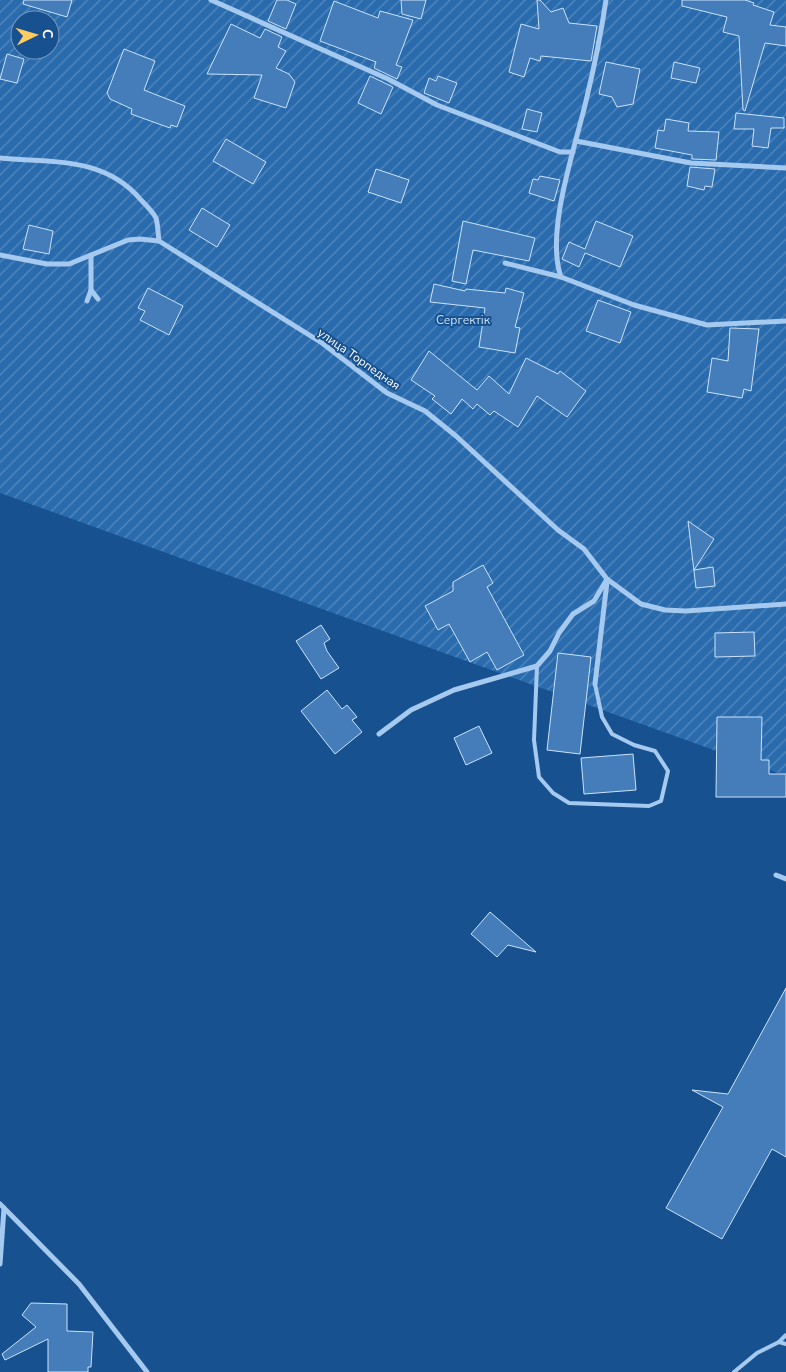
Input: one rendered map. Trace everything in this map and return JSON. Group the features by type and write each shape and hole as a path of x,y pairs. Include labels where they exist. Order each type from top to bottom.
{"street":[{"path":"211,0 388,79 445,109 560,152 573,152"},
{"path":"561,277 556,261 560,203 590,82 606,0"},
{"path":"576,141 691,163 786,168"},
{"path":"0,158 94,167 118,179 136,194 155,217 159,241 128,240 74,262 61,264 24,261 0,255"},
{"name":"улица Торпедная","path":"159,241 322,343 387,393 424,411 456,436 558,530 584,549 607,579 641,604 666,610 786,604"},
{"path":"87,301 91,290 90,255"},
{"path":"505,263 561,277 634,305 707,325 786,321"},
{"path":"91,290 98,298"},
{"path":"379,734 410,710 454,690 537,666 550,651 559,633 573,614 594,601 607,579"},
{"path":"595,684 607,579"},
{"path":"776,875 786,879"},
{"path":"0,1264 2,1206"},
{"path":"2,1206 79,1284 147,1372"}],"lane":[{"path":"537,666 534,740 539,777 553,793 569,803 649,806 661,801 668,771 655,751 634,745 612,734 602,717 595,684"},
{"path":"734,1372 758,1353 779,1342 786,1335"},
{"path":"779,1342 786,1344"}],"green space":[{"name":"Сергектік","path":"0,0 786,0 786,776 0,493"}],"building":[{"path":"24,0 72,0 67,17 60,15 60,10 43,10 23,4"},
{"path":"277,0 287,0 296,4 286,29 268,21"},
{"path":"401,0 426,0 421,19 402,14"},
{"path":"537,0 540,0 551,12 563,8 569,23 597,26 591,61 541,56 540,61 530,58 524,77 509,72 521,24 539,29"},
{"path":"682,0 745,0 754,3 753,5 774,12 770,25 786,27 786,46 765,43 745,111 743,110 739,36 723,32 727,17 682,6"},
{"path":"334,1 378,18 380,11 413,20 396,65 402,67 397,79 374,68 376,62 320,41"},
{"path":"231,24 260,38 265,29 282,37 278,47 286,51 276,68 289,74 295,82 286,108 254,98 262,75 207,74"},
{"path":"124,49 155,61 144,90 185,106 177,127 171,125 170,128 131,114 132,109 110,99 107,93"},
{"path":"7,54 10,55 10,60 24,60 17,83 0,79"},
{"path":"606,62 640,69 633,104 617,107 612,97 599,94"},
{"path":"674,62 700,68 696,83 671,78"},
{"path":"370,76 393,87 381,114 358,103"},
{"path":"438,76 457,83 449,103 424,93 429,78 436,81"},
{"path":"527,109 542,113 537,132 522,129"},
{"path":"736,113 784,118 784,128 771,128 768,148 752,146 754,129 734,129"},
{"path":"666,119 689,123 688,131 719,132 716,160 692,159 692,155 655,148 658,130 664,131"},
{"path":"226,139 266,162 253,184 213,161"},
{"path":"690,167 715,169 712,187 705,186 704,190 687,186"},
{"path":"376,169 409,180 401,203 368,192"},
{"path":"540,176 560,180 554,201 529,193 533,179 538,180"},
{"path":"202,208 230,225 217,247 189,230"},
{"path":"463,221 535,238 529,261 473,250 466,284 452,281"},
{"path":"596,221 633,236 620,267 585,253 579,267 562,259 569,242 585,249"},
{"path":"29,225 53,231 49,254 23,249"},
{"path":"434,284 465,291 466,289 505,293 506,288 524,293 515,327 520,328 515,353 479,347 485,308 430,302"},
{"path":"148,288 183,306 169,335 140,320 145,311 138,308"},
{"path":"598,300 631,312 620,343 586,331"},
{"path":"730,328 759,329 751,391 744,389 742,398 707,392 712,358 728,361"},
{"path":"429,351 477,390 489,376 509,394 526,358 558,374 560,371 586,391 567,417 537,396 518,427 494,411 490,415 477,404 473,409 462,399 451,414 432,399 435,396 411,380"},
{"path":"688,521 714,539 694,570 713,567 715,586 696,588"},
{"path":"483,565 493,583 487,587 524,655 497,670 487,652 470,662 449,624 438,630 425,606 453,591 453,582"},
{"path":"321,625 330,639 324,643 327,651 339,668 321,679 296,641"},
{"path":"754,632 755,656 715,657 715,633"},
{"path":"558,653 591,657 580,754 547,750"},
{"path":"327,690 342,709 347,705 357,717 352,720 362,732 335,754 301,711"},
{"path":"717,717 762,717 761,760 769,760 769,774 786,774 786,797 716,797"},
{"path":"479,726 492,753 466,765 454,738"},
{"path":"633,754 636,790 584,794 581,758"},
{"path":"490,912 536,952 508,945 497,957 471,934"},
{"path":"786,988 786,1157 772,1149 722,1239 666,1208 723,1107 692,1090 728,1094"},
{"path":"31,1303 67,1304 67,1331 93,1332 91,1367 88,1367 88,1372 48,1372 48,1339 5,1360 2,1354 36,1327 22,1315"}]}
